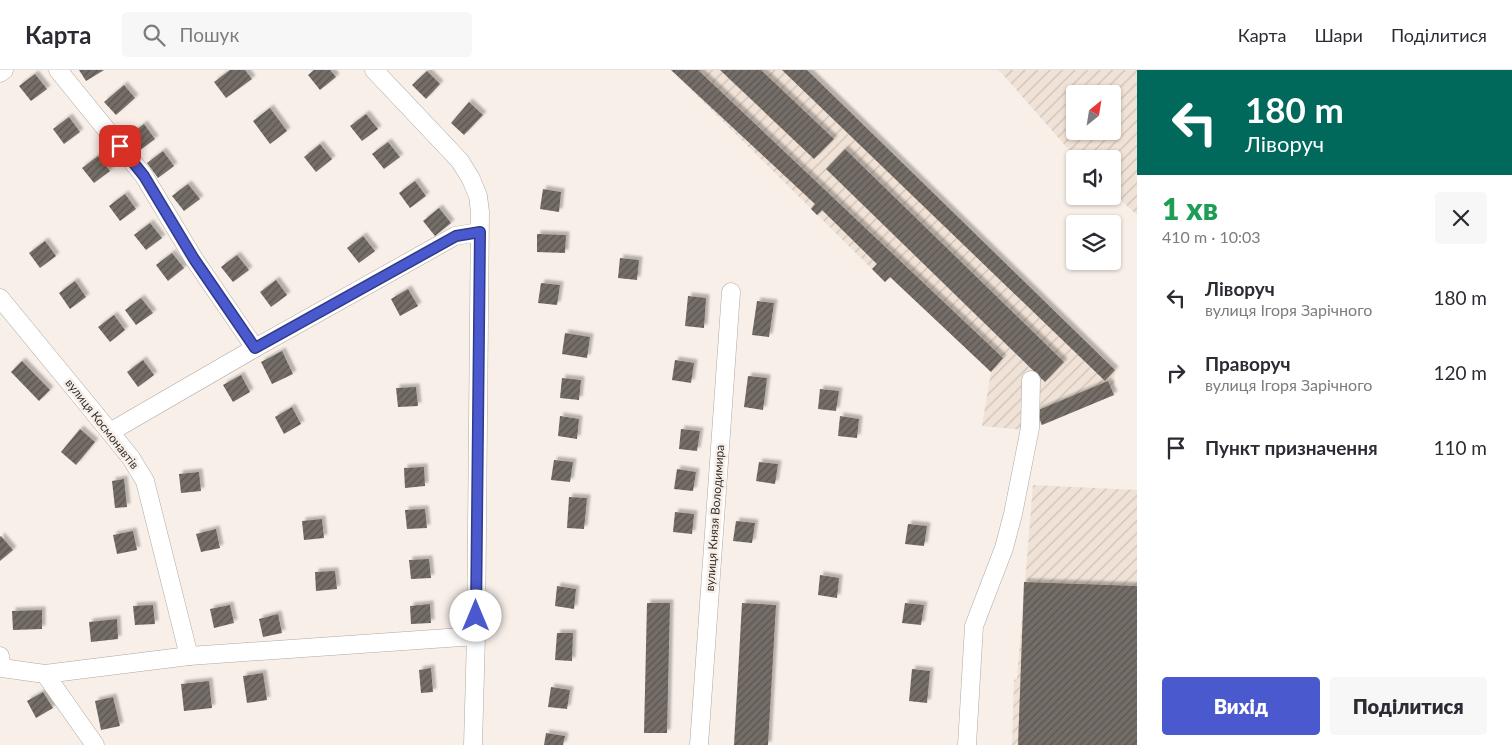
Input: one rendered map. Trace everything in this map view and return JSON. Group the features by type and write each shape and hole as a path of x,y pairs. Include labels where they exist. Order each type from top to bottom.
{"street":[{"path":"0,73 4,70"},
{"path":"58,70 144,176 194,259 255,348"},
{"path":"374,70 464,167 478,196 480,232 476,636 473,745"},
{"path":"110,432 255,348 456,236 480,232"},
{"name":"вулиця Князя Володимира","path":"699,745 731,292"},
{"name":"вулиця Космонавтів","path":"0,298 110,432 146,481 189,656"},
{"path":"966,745 974,626 1004,548 1013,514 1030,428 1031,380"},
{"path":"1,665 45,674 189,656 476,636"},
{"path":"45,674 95,745"}],"shaded area":[{"path":"671,70 807,70 1115,370 1114,395 1042,425 1022,430 982,426 991,372 891,277 885,282"},
{"path":"999,70 1137,70 1137,215 1121,200 1121,150 1069,150"},
{"path":"1033,485 1137,490 1137,745 1012,745 1014,680 1017,679"}],"building":[{"path":"79,70 104,70 86,81"},
{"path":"230,70 245,70 252,79 226,98 214,82"},
{"path":"314,70 330,70 336,77 320,90 308,75"},
{"path":"671,70 698,70 1003,358 991,372 890,277 885,282 872,269 877,264 822,210 817,215 811,209 815,204"},
{"path":"720,70 761,70 834,139 814,159"},
{"path":"782,70 807,70 1115,370 1105,381"},
{"path":"427,71 440,84 426,99 412,85"},
{"path":"35,74 47,89 31,101 19,86"},
{"path":"124,85 135,98 116,115 104,102"},
{"path":"469,102 483,115 464,135 451,123"},
{"path":"270,108 287,131 270,144 253,121"},
{"path":"366,114 378,129 362,141 350,126"},
{"path":"69,117 80,132 64,144 53,129"},
{"path":"144,124 155,139 139,151 128,136"},
{"path":"388,142 400,157 384,169 372,154"},
{"path":"320,144 332,159 316,172 304,157"},
{"path":"845,149 1064,362 1045,382 826,169"},
{"path":"163,151 174,166 158,178 147,163"},
{"path":"98,156 110,171 94,183 82,168"},
{"path":"415,181 426,196 410,208 399,193"},
{"path":"188,184 200,199 184,211 172,196"},
{"path":"543,189 561,192 559,212 540,209"},
{"path":"125,194 136,209 120,221 109,206"},
{"path":"439,208 451,223 435,236 423,221"},
{"path":"150,223 162,238 146,250 134,235"},
{"path":"537,234 566,235 565,253 537,252"},
{"path":"363,236 375,251 359,263 347,248"},
{"path":"45,241 56,256 40,268 29,253"},
{"path":"172,253 184,268 168,281 156,265"},
{"path":"237,255 249,270 233,282 221,267"},
{"path":"620,258 639,260 637,280 618,278"},
{"path":"276,280 287,295 271,307 260,292"},
{"path":"75,281 86,297 70,309 59,293"},
{"path":"541,283 560,285 557,305 538,303"},
{"path":"408,289 418,306 400,316 391,299"},
{"path":"688,296 706,298 704,328 685,326"},
{"path":"141,298 153,313 136,325 125,310"},
{"path":"757,301 774,303 769,337 752,335"},
{"path":"114,315 125,330 110,342 98,327"},
{"path":"565,333 590,337 587,358 562,354"},
{"path":"282,351 293,374 272,384 261,362"},
{"path":"143,360 154,375 138,387 127,372"},
{"path":"675,360 694,363 691,383 672,380"},
{"path":"22,361 50,390 39,401 11,372"},
{"path":"241,375 250,392 233,402 223,385"},
{"path":"748,376 767,378 763,410 744,407"},
{"path":"562,378 581,380 579,400 560,398"},
{"path":"1108,381 1114,395 1042,425 1036,411"},
{"path":"416,387 418,406 398,407 396,388"},
{"path":"820,389 839,391 836,411 818,409"},
{"path":"292,407 301,424 284,434 275,417"},
{"path":"560,416 579,419 577,439 558,436"},
{"path":"840,416 859,419 857,438 838,436"},
{"path":"80,429 95,442 76,465 61,452"},
{"path":"681,429 700,431 697,451 679,449"},
{"path":"554,460 573,462 570,482 551,480"},
{"path":"759,462 778,464 775,484 756,481"},
{"path":"424,467 425,486 405,488 404,468"},
{"path":"677,469 696,472 693,491 674,489"},
{"path":"199,472 201,491 181,493 179,474"},
{"path":"124,479 127,507 115,508 112,481"},
{"path":"569,497 587,498 584,529 567,528"},
{"path":"425,509 427,528 407,529 405,510"},
{"path":"675,512 694,514 692,534 673,532"},
{"path":"322,519 324,538 304,540 302,521"},
{"path":"736,521 755,523 752,543 733,541"},
{"path":"908,524 927,526 924,546 905,544"},
{"path":"216,529 220,548 201,552 196,534"},
{"path":"133,531 137,550 117,554 113,535"},
{"path":"0,537 13,550 0,561"},
{"path":"429,559 431,578 411,579 409,560"},
{"path":"335,571 337,589 316,591 315,572"},
{"path":"820,575 839,578 837,598 818,595"},
{"path":"1024,582 1137,586 1137,745 1018,745"},
{"path":"557,586 576,589 574,609 555,606"},
{"path":"647,603 670,603 667,733 644,733"},
{"path":"742,603 776,605 768,745 734,745"},
{"path":"905,603 924,605 921,625 902,623"},
{"path":"430,604 431,623 411,624 410,606"},
{"path":"153,605 155,624 135,625 133,606"},
{"path":"230,605 234,623 214,628 210,609"},
{"path":"42,610 42,629 13,630 12,611"},
{"path":"278,614 282,633 263,637 259,619"},
{"path":"117,619 118,639 91,642 89,622"},
{"path":"557,633 573,633 572,661 555,660"},
{"path":"431,668 433,692 421,693 419,670"},
{"path":"912,669 930,671 927,703 909,701"},
{"path":"263,673 267,700 247,703 243,676"},
{"path":"209,681 212,708 184,711 181,684"},
{"path":"551,687 570,690 567,709 548,707"},
{"path":"43,692 53,708 36,718 27,701"},
{"path":"113,697 120,726 101,730 95,701"},
{"path":"546,733 565,736 563,745 544,745"}],"route":[{"path":"120,146 144,176 194,259 255,348 456,236 480,232 476,616"}]}
